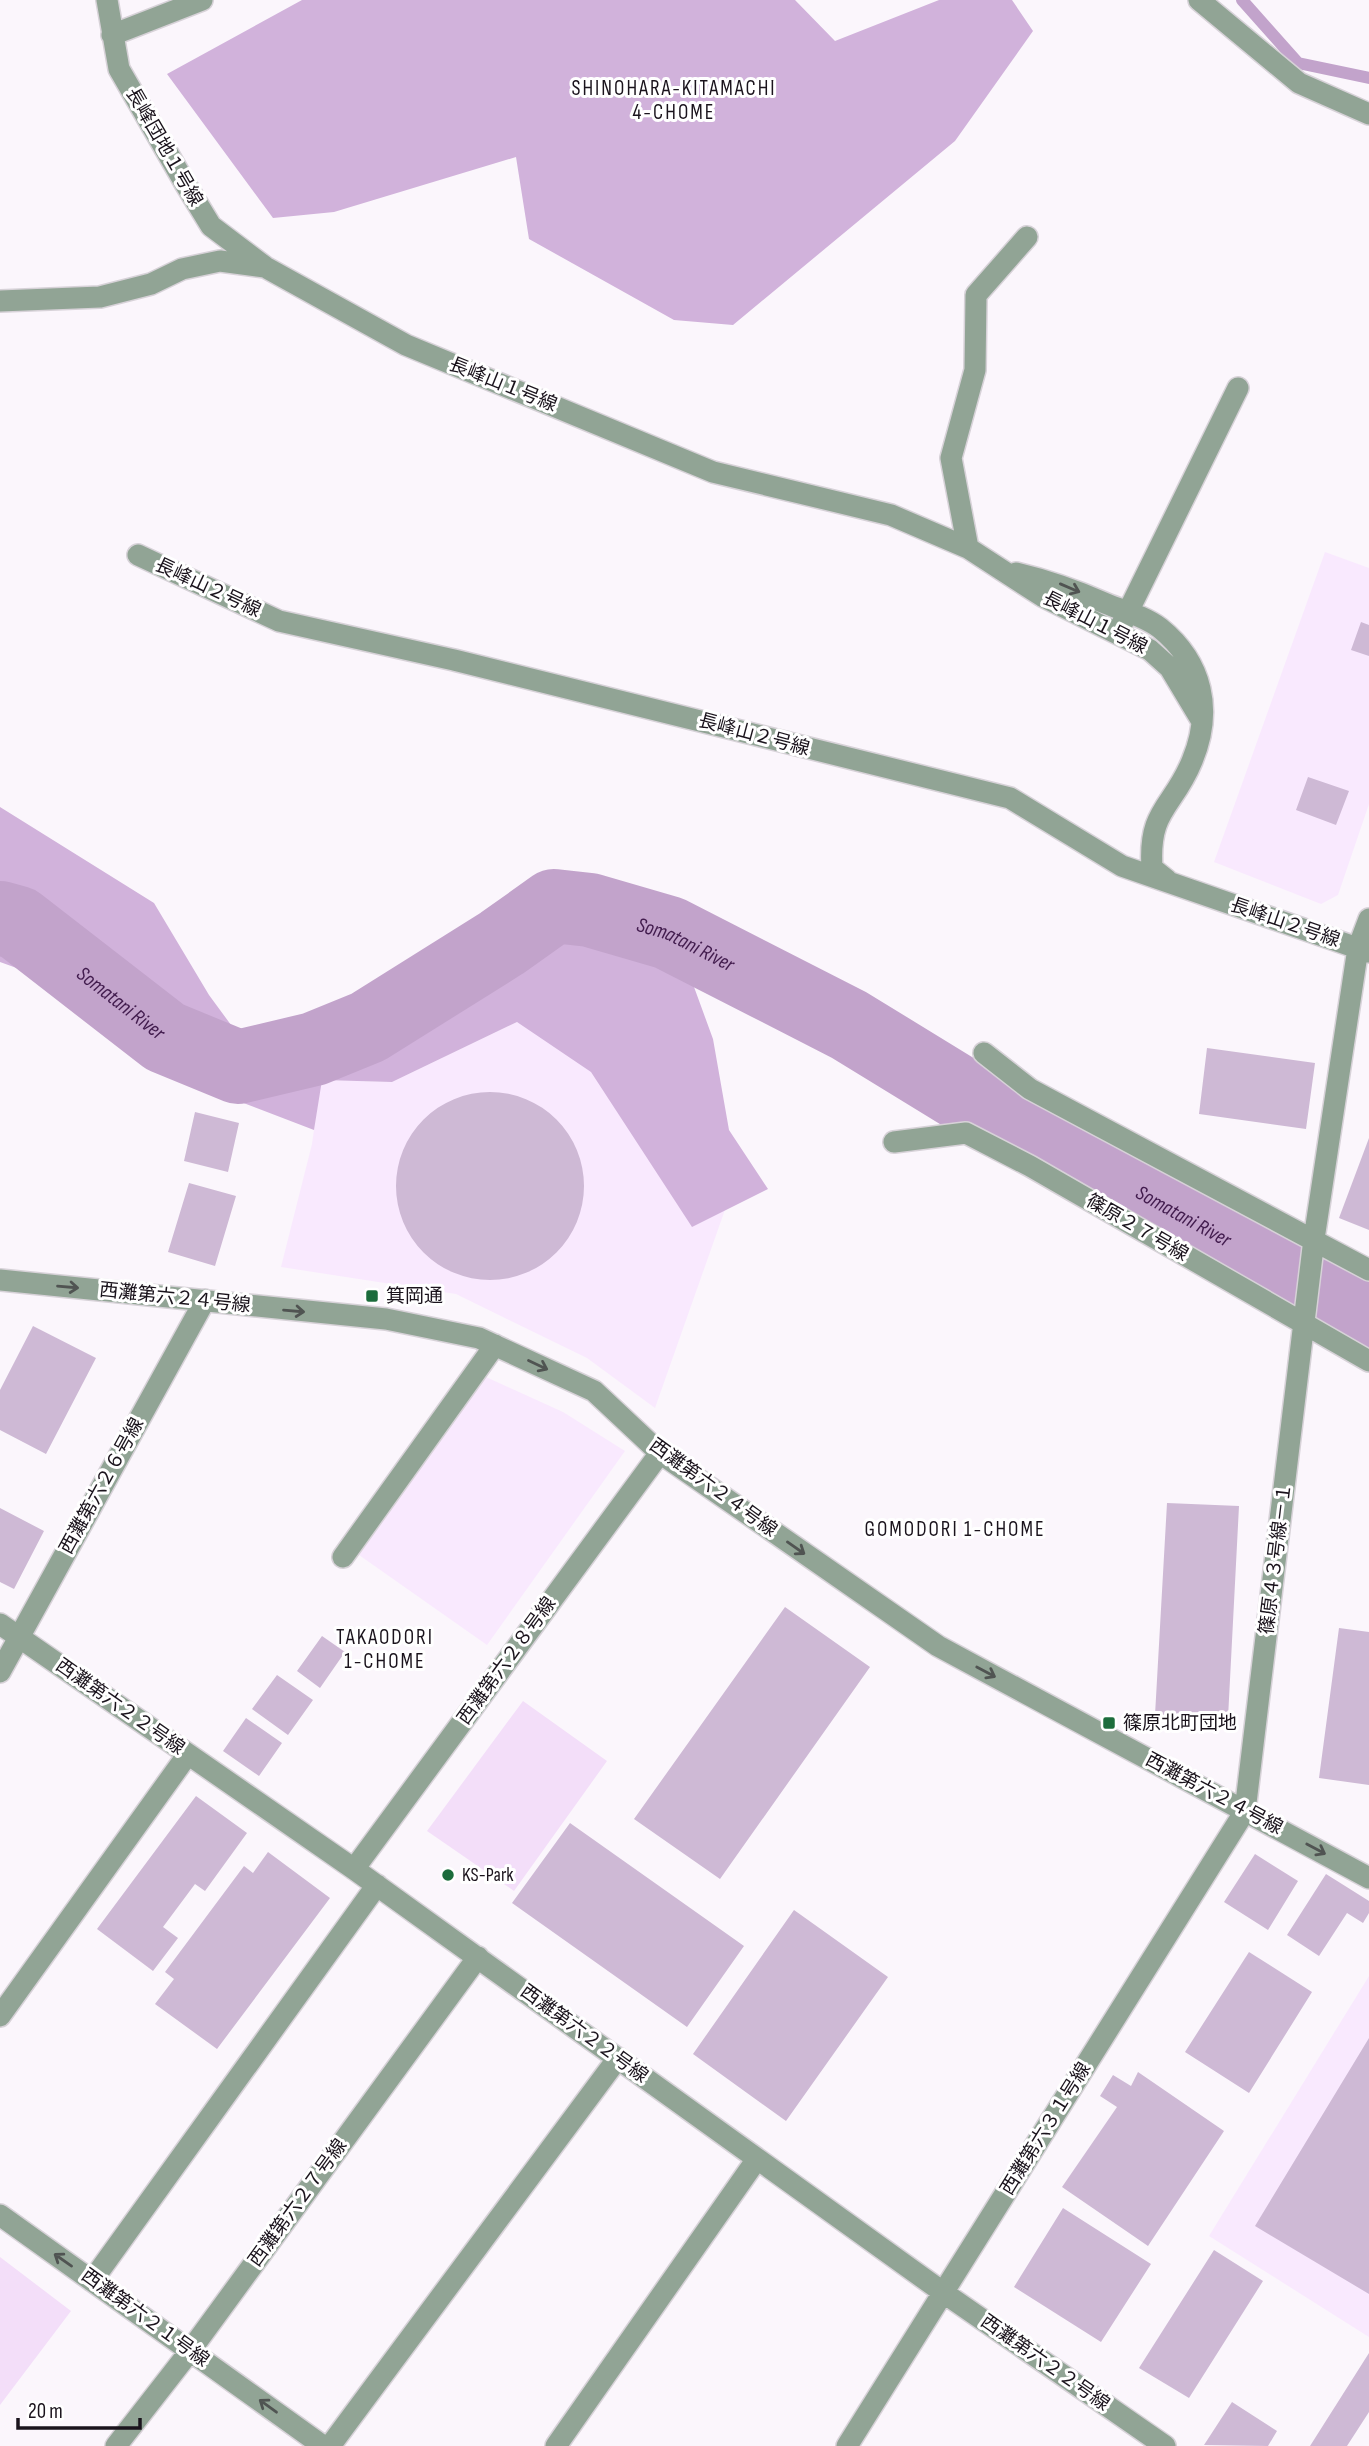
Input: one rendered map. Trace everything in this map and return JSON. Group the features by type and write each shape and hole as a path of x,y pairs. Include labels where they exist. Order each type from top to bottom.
{"street":[{"name":"長峰団地１号線","path":"107,0 119,69 211,226 265,267"},
{"path":"112,35 202,0"},
{"path":"1199,0 1299,83 1369,114"},
{"path":"968,548 951,458 975,370 976,296 1027,237"},
{"name":"長峰山１号線","path":"0,301 100,297 151,284 182,269 220,261 265,267 406,345 713,472 891,515 968,548 1042,596 1150,650 1170,668 1200,718"},
{"path":"1118,632 1238,388"},
{"name":"長峰山２号線","path":"138,555 279,621 467,663 1010,798 1122,866 1364,950"},
{"name":"長峰山１号線","path":"1004,571 1061,583 1128,611 1159,628 1183,653 1199,677 1202,690 1200,739 1191,764 1158,816 1150,840 1152,868 1170,883"},
{"path":"1313,1246 1369,919"},
{"path":"984,1054 1030,1089 1313,1246 1369,1270"},
{"name":"篠原２７号線","path":"894,1142 965,1133 1306,1317 1369,1361"},
{"name":"篠原４３号線－１","path":"1245,1811 1313,1246"},
{"name":"西灘第六２４号線","path":"0,1280 386,1320 479,1338 594,1391 660,1453 938,1646 1369,1878"},
{"name":"西灘第六２６号線","path":"0,1672 205,1300"},
{"path":"343,1557 495,1345"},
{"name":"西灘第六２８号線","path":"355,1869 660,1453"},
{"name":"西灘第六２２号線","path":"0,1624 355,1869 944,2293 1159,2444"},
{"path":"0,2016 188,1755"},
{"name":"西灘第六３１号線","path":"847,2446 1245,1811"},
{"path":"92,2281 377,1885"},
{"name":"西灘第六２７号線","path":"116,2446 190,2351 478,1957"},
{"path":"330,2446 618,2058"},
{"path":"556,2446 757,2159"},
{"name":"西灘第六２１号線","path":"0,2215 323,2446"}],"shaded area":[{"path":"302,0 795,0 835,41 939,0 1012,0 1033,31 955,141 733,325 674,320 529,239 516,157 334,212 273,218 167,74"},
{"path":"1325,552 1369,568 1369,804 1338,895 1321,904 1214,862"},
{"path":"0,807 154,903 209,995 245,1044 289,1078 369,1048 412,972 504,909 585,912 690,976 713,1039 729,1130 768,1189 692,1227 591,1072 517,1022 392,1082 322,1080 314,1130 141,1064 36,975 0,962"},
{"path":"517,1022 630,1064 727,1204 655,1408 587,1358 456,1294 281,1267 312,1144 321,1080 392,1082"},
{"path":"486,1377 563,1412 625,1451 487,1645 359,1555"},
{"path":"523,1701 607,1761 514,1891 427,1831"},
{"path":"1369,1976 1369,2337 1209,2236"},
{"path":"0,2257 71,2311 0,2405"}],"building":[{"path":"1361,622 1369,625 1369,656 1351,650"},
{"path":"1308,777 1349,791 1336,825 1296,810"},
{"path":"1207,1048 1315,1063 1306,1129 1199,1114"},
{"path":"490,1092 508,1093 526,1099 557,1119 577,1150 583,1168 583,1204 577,1222 557,1253 526,1273 508,1279 490,1280 472,1279 454,1273 423,1253 403,1222 397,1204 396,1186 397,1168 403,1150 423,1119 454,1099 472,1093"},
{"path":"195,1112 239,1123 228,1172 184,1161"},
{"path":"1369,1138 1369,1230 1339,1218"},
{"path":"189,1183 236,1196 215,1266 168,1252"},
{"path":"33,1326 96,1358 46,1454 0,1430 0,1390"},
{"path":"1167,1503 1239,1506 1228,1718 1155,1715"},
{"path":"0,1508 44,1531 14,1589 0,1582"},
{"path":"785,1607 870,1667 720,1879 634,1819"},
{"path":"1339,1628 1369,1632 1369,1785 1319,1778"},
{"path":"322,1636 345,1652 320,1688 297,1671"},
{"path":"277,1675 313,1700 288,1735 252,1709"},
{"path":"246,1718 282,1743 259,1776 223,1751"},
{"path":"196,1796 247,1833 205,1891 195,1884 163,1927 178,1938 153,1971 97,1929"},
{"path":"570,1823 744,1946 687,2027 512,1903"},
{"path":"268,1852 330,1898 217,2049 155,2004 174,1979 165,1972 244,1866 253,1873"},
{"path":"1255,1854 1298,1881 1268,1930 1224,1902"},
{"path":"1326,1874 1369,1901 1369,1913 1363,1923 1347,1913 1319,1956 1287,1935"},
{"path":"794,1910 888,1977 786,2121 693,2054"},
{"path":"1249,1952 1312,1992 1249,2093 1185,2052"},
{"path":"1369,2038 1369,2294 1255,2226"},
{"path":"1138,2072 1224,2131 1148,2246 1062,2187 1117,2107 1100,2096 1113,2075 1131,2086"},
{"path":"1063,2208 1151,2264 1101,2342 1014,2287"},
{"path":"1214,2250 1263,2281 1189,2398 1139,2368"},
{"path":"1369,2353 1369,2412 1347,2446 1310,2446"},
{"path":"1232,2402 1277,2431 1268,2446 1204,2445"}],"waterway":[{"path":"1242,0 1298,63 1369,78"},
{"name":"Somatani River","path":"0,918 18,923 165,1037 238,1067 314,1049 368,1027 502,943 554,906 590,910 669,933 849,1025 960,1093 1369,1318"}],"place":[{"name":"箕岡通","path":"372,1296"},
{"name":"篠原北町団地","path":"1109,1723"},
{"name":"KS-Park","path":"448,1875"}],"district":[{"name":"SHINOHARA-KITAMACHI 4-CHOME","path":"674,100"},
{"name":"GOMODORI 1-CHOME","path":"955,1529"},
{"name":"TAKAODORI 1-CHOME","path":"385,1649"}]}
